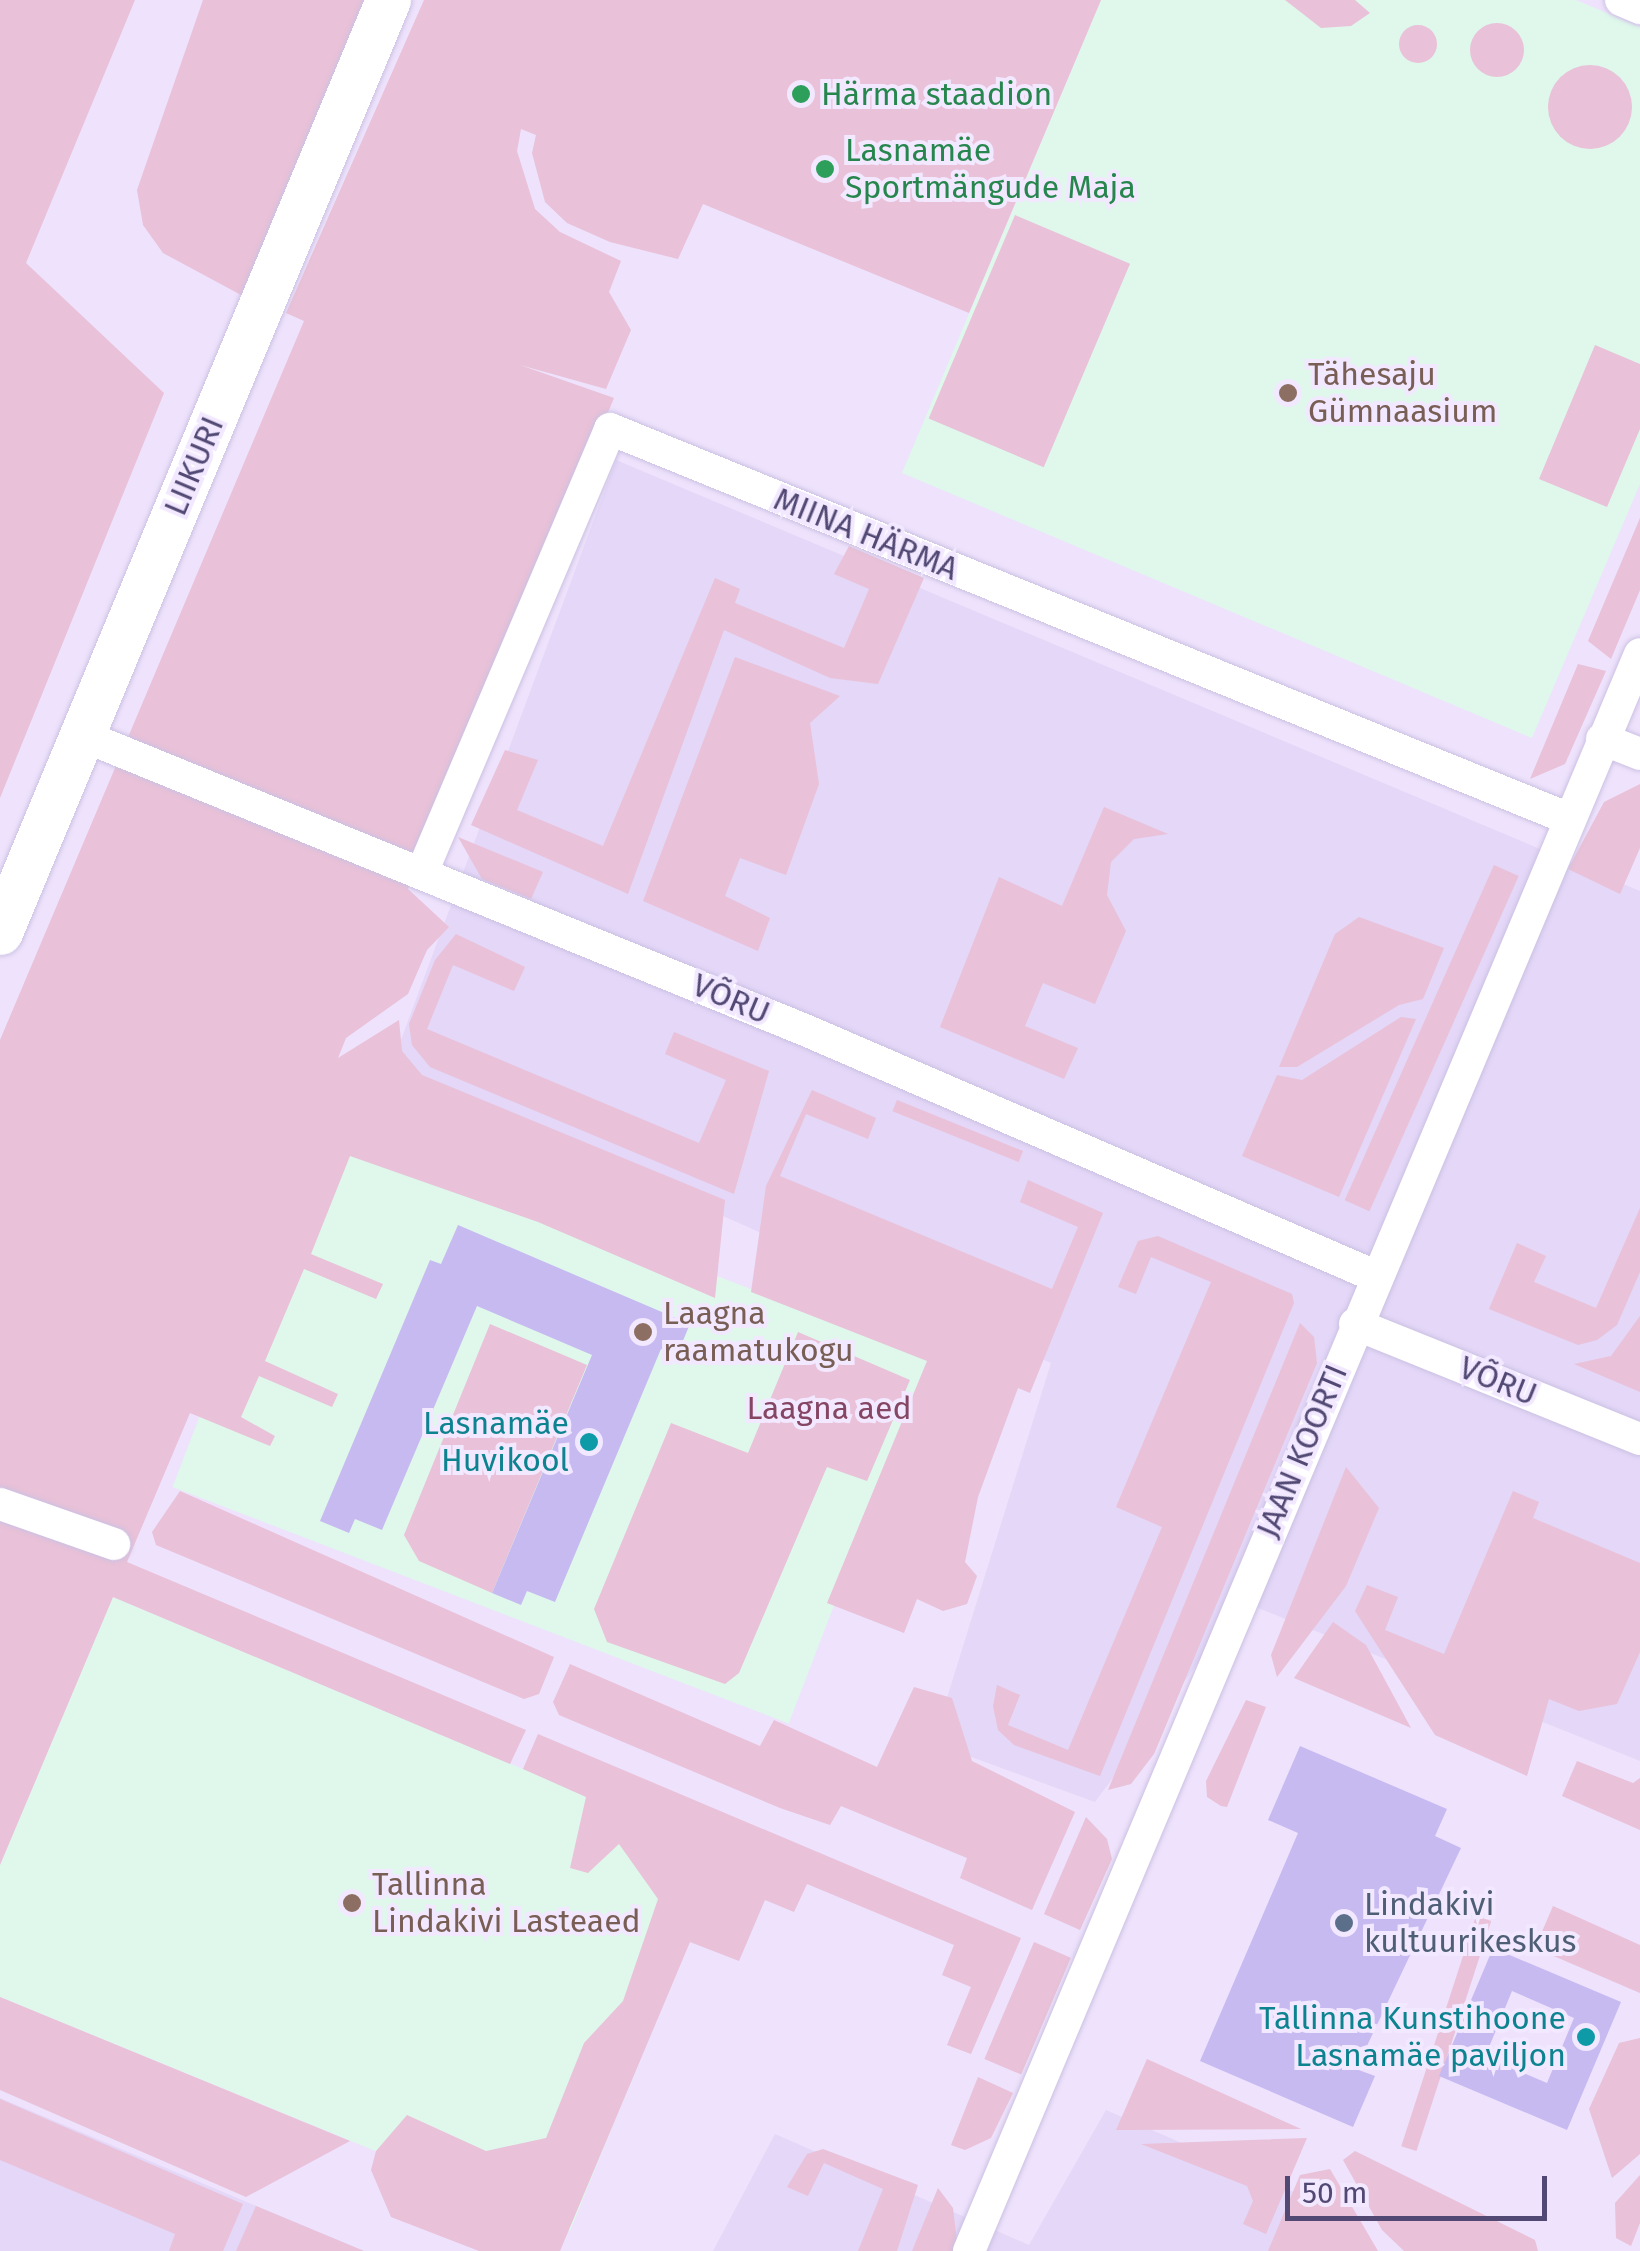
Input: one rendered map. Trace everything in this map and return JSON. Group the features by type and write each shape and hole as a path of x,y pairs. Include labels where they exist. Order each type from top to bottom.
{"street":[{"name":"LIIKURI","path":"0,932 388,0"},
{"path":"1621,0 1640,8"},
{"name":"MIINA HÄRMA","path":"422,870 610,430 1567,818"},
{"name":"JAAN KOORTI","path":"969,2251 1567,818 1640,654"},
{"name":"VÕRU","path":"81,735 422,870 1375,1276"},
{"path":"1602,738 1640,754"},
{"name":"VÕRU","path":"1355,1324 1640,1438"},
{"path":"0,1504 114,1544"}],"shaded area":[{"name":"Tähesaju Gümnaasium","path":"1101,0 1576,0 1640,27 1640,484 1532,738 902,473"},
{"path":"616,460 1640,891 1640,1761 1243,1602 1095,1802 933,1743 1051,1363 391,1067"},
{"path":"313,1121 929,1358 789,1723 173,1487"},
{"name":"Tallinna Lindakivi Lasteaed","path":"113,1597 723,1853 570,2231 0,1997 0,1865"},
{"path":"0,2098 249,2203 364,2251 0,2251"},
{"path":"1106,2110 1305,2197 1283,2251 713,2251 775,2134 1029,2245"}],"green space":[{"path":"0,0 135,0 26,263 164,393 0,798"},
{"path":"203,0 368,0 243,296 163,253 143,225 137,190"},
{"path":"424,0 1101,0 969,313 703,204 678,259 610,242 567,223 545,202 532,153 536,135 521,129 517,151 535,209 560,232 621,261 609,292 631,330 606,389 520,365 614,398 408,889 449,927 427,950 408,994 346,1038 338,1058 399,1020 402,1051 422,1075 725,1200 715,1298 538,1222 350,1156 311,1254 383,1284 376,1299 304,1269 265,1361 338,1394 332,1407 259,1376 241,1417 275,1436 270,1446 190,1413 127,1562 526,1730 510,1764 113,1597 0,1865 0,1040 304,321 286,313"},
{"path":"1285,0 1355,0 1370,13 1351,26 1321,28"},
{"path":"1497,23 1516,31 1524,50 1516,69 1497,77 1478,69 1470,50 1478,31"},
{"path":"1418,25 1431,31 1437,44 1431,57 1418,63 1405,57 1399,44 1405,31"},
{"path":"1590,65 1613,72 1625,84 1632,107 1625,130 1613,142 1590,149 1567,142 1555,130 1548,107 1555,84 1567,72"},
{"path":"1015,215 1130,264 1044,467 929,418"},
{"path":"1595,345 1640,364 1640,429 1607,507 1539,479"},
{"path":"1640,518 1640,590 1611,659 1588,641"},
{"path":"849,546 924,578 878,684 830,678 724,630 628,894 471,825 505,750 538,760 517,810 603,846 715,578 740,589 735,603 844,648 869,589 834,574"},
{"path":"735,657 840,696 810,723 819,784 786,875 740,858 725,896 770,918 758,951 643,901"},
{"path":"1578,664 1606,671 1565,764 1530,779"},
{"path":"1640,784 1640,848 1620,894 1568,869 1604,802"},
{"path":"1104,807 1168,834 1134,839 1111,862 1107,895 1126,931 1095,1004 1043,983 1025,1026 1078,1048 1064,1079 940,1027 999,877 1062,906"},
{"path":"458,837 543,872 531,899 482,879"},
{"path":"1494,865 1519,876 1369,1211 1345,1200"},
{"path":"1359,917 1444,948 1423,999 1399,1005 1297,1067 1279,1067 1335,934"},
{"path":"456,934 525,967 514,991 453,965 427,1029 699,1143 726,1080 665,1054 674,1032 769,1071 734,1194 430,1067 412,1045 409,1024 435,960"},
{"path":"1401,1017 1416,1019 1339,1197 1242,1156 1277,1075 1302,1080"},
{"path":"812,1090 876,1118 868,1139 806,1114 780,1176 1052,1289 1078,1227 1020,1202 1028,1180 1103,1213 1030,1393 1018,1388 978,1497 965,1562 977,1576 967,1604 943,1611 917,1599 904,1633 827,1603 927,1361 751,1292 766,1186"},
{"path":"897,1100 1023,1151 1019,1162 893,1111"},
{"path":"1640,1208 1640,1272 1617,1325 1597,1340 1578,1345 1489,1309 1517,1243 1546,1256 1534,1282 1596,1308"},
{"path":"1158,1236 1292,1294 1294,1303 1100,1776 1014,1745 998,1730 993,1706 997,1685 1020,1695 1008,1725 1068,1750 1162,1527 1116,1507 1211,1282 1151,1257 1136,1294 1118,1287 1138,1241"},
{"path":"1640,1316 1640,1392 1574,1364 1611,1356"},
{"path":"1300,1323 1314,1337 1317,1363 1154,1754 1131,1784 1108,1790"},
{"path":"490,1324 587,1365 492,1593 419,1561 404,1535"},
{"name":"Laagna aed","path":"798,1332 910,1380 867,1481 827,1467 739,1673 725,1684 607,1642 594,1609 671,1423 748,1453"},
{"path":"1346,1467 1379,1508 1346,1586 1277,1677 1271,1655"},
{"path":"180,1491 554,1657 539,1694 524,1699 156,1545 152,1532"},
{"path":"1513,1491 1539,1502 1533,1518 1640,1563 1640,1652 1617,1704 1579,1711 1549,1699 1527,1776 1435,1735 1355,1611 1367,1585 1398,1597 1385,1630 1444,1654"},
{"path":"1333,1622 1366,1645 1411,1728 1294,1678"},
{"path":"570,1664 760,1746 774,1720 877,1767 914,1687 952,1698 972,1761 1075,1812 1032,1910 960,1878 967,1858 841,1806 830,1825 780,1808 559,1715 553,1702"},
{"path":"1246,1700 1266,1707 1227,1807 1221,1806 1207,1797 1206,1781"},
{"path":"538,1734 1021,1938 971,2054 947,2045 971,1987 942,1975 954,1945 807,1884 794,1912 765,1900 739,1961 690,1942 560,2251 479,2251 391,2217 371,2170 376,2151 407,2115 486,2151 546,2138 584,2043 623,2001 658,1899 619,1844 588,1873 570,1868 586,1797 523,1769"},
{"path":"1577,1761 1633,1783 1640,1778 1640,1830 1562,1796"},
{"path":"1086,1817 1107,1839 1112,1859 1080,1930 1044,1914"},
{"path":"1553,1906 1640,1945 1640,1993 1535,1948"},
{"path":"1476,1916 1491,1921 1416,2151 1401,2146"},
{"path":"1034,1942 1071,1958 1021,2075 984,2059"},
{"path":"0,1997 350,2141 246,2197 0,2090"},
{"path":"1640,2038 1640,2154 1612,2178 1589,2109 1619,2043"},
{"path":"1147,2059 1301,2129 1116,2130"},
{"path":"978,2077 1013,2093 991,2138 965,2150 951,2145"},
{"path":"0,2099 243,2204 223,2251 169,2251 175,2234 0,2160"},
{"path":"1307,2138 1266,2234 1243,2224 1253,2201 1247,2186 1141,2144"},
{"path":"823,2149 918,2185 897,2251 858,2251 883,2189 824,2163 808,2196 787,2187 807,2154"},
{"path":"1355,2151 1535,2240 1538,2251 1404,2251 1382,2230 1343,2160"},
{"path":"1330,2169 1378,2251 1268,2251 1300,2175"},
{"path":"1640,2175 1640,2223 1631,2246 1616,2238 1615,2203"},
{"path":"938,2188 953,2208 957,2242 953,2251 912,2251"},
{"path":"256,2206 364,2251 236,2251"}],"building":[{"name":"Lasnamäe Huvikool","path":"458,1225 690,1324 677,1355 661,1349 555,1602 527,1591 521,1605 492,1593 592,1355 477,1306 382,1530 355,1519 349,1533 320,1521 430,1260 441,1264"},
{"name":"Lindakivi kultuurikeskus","path":"1300,1746 1447,1809 1435,1836 1461,1848 1356,2069 1375,2076 1353,2127 1200,2061 1298,1833 1268,1820"},
{"name":"Tallinna Kunstihoone Lasnamäe paviljon","path":"1493,1948 1621,2002 1567,2130 1439,2076","holes":["1512,1991 1574,2018 1547,2083 1485,2057"]}],"place":[{"name":"Härma staadion","path":"801,94"},
{"name":"Lasnamäe Sportmängude Maja","path":"825,169"},
{"name":"Tähesaju Gümnaasium","path":"1288,393"},
{"name":"Laagna raamatukogu","path":"643,1332"},
{"name":"Lasnamäe Huvikool","path":"589,1442"},
{"name":"Tallinna Lindakivi Lasteaed","path":"352,1903"},
{"name":"Lindakivi kultuurikeskus","path":"1344,1923"},
{"name":"Tallinna Kunstihoone Lasnamäe paviljon","path":"1586,2037"}]}
